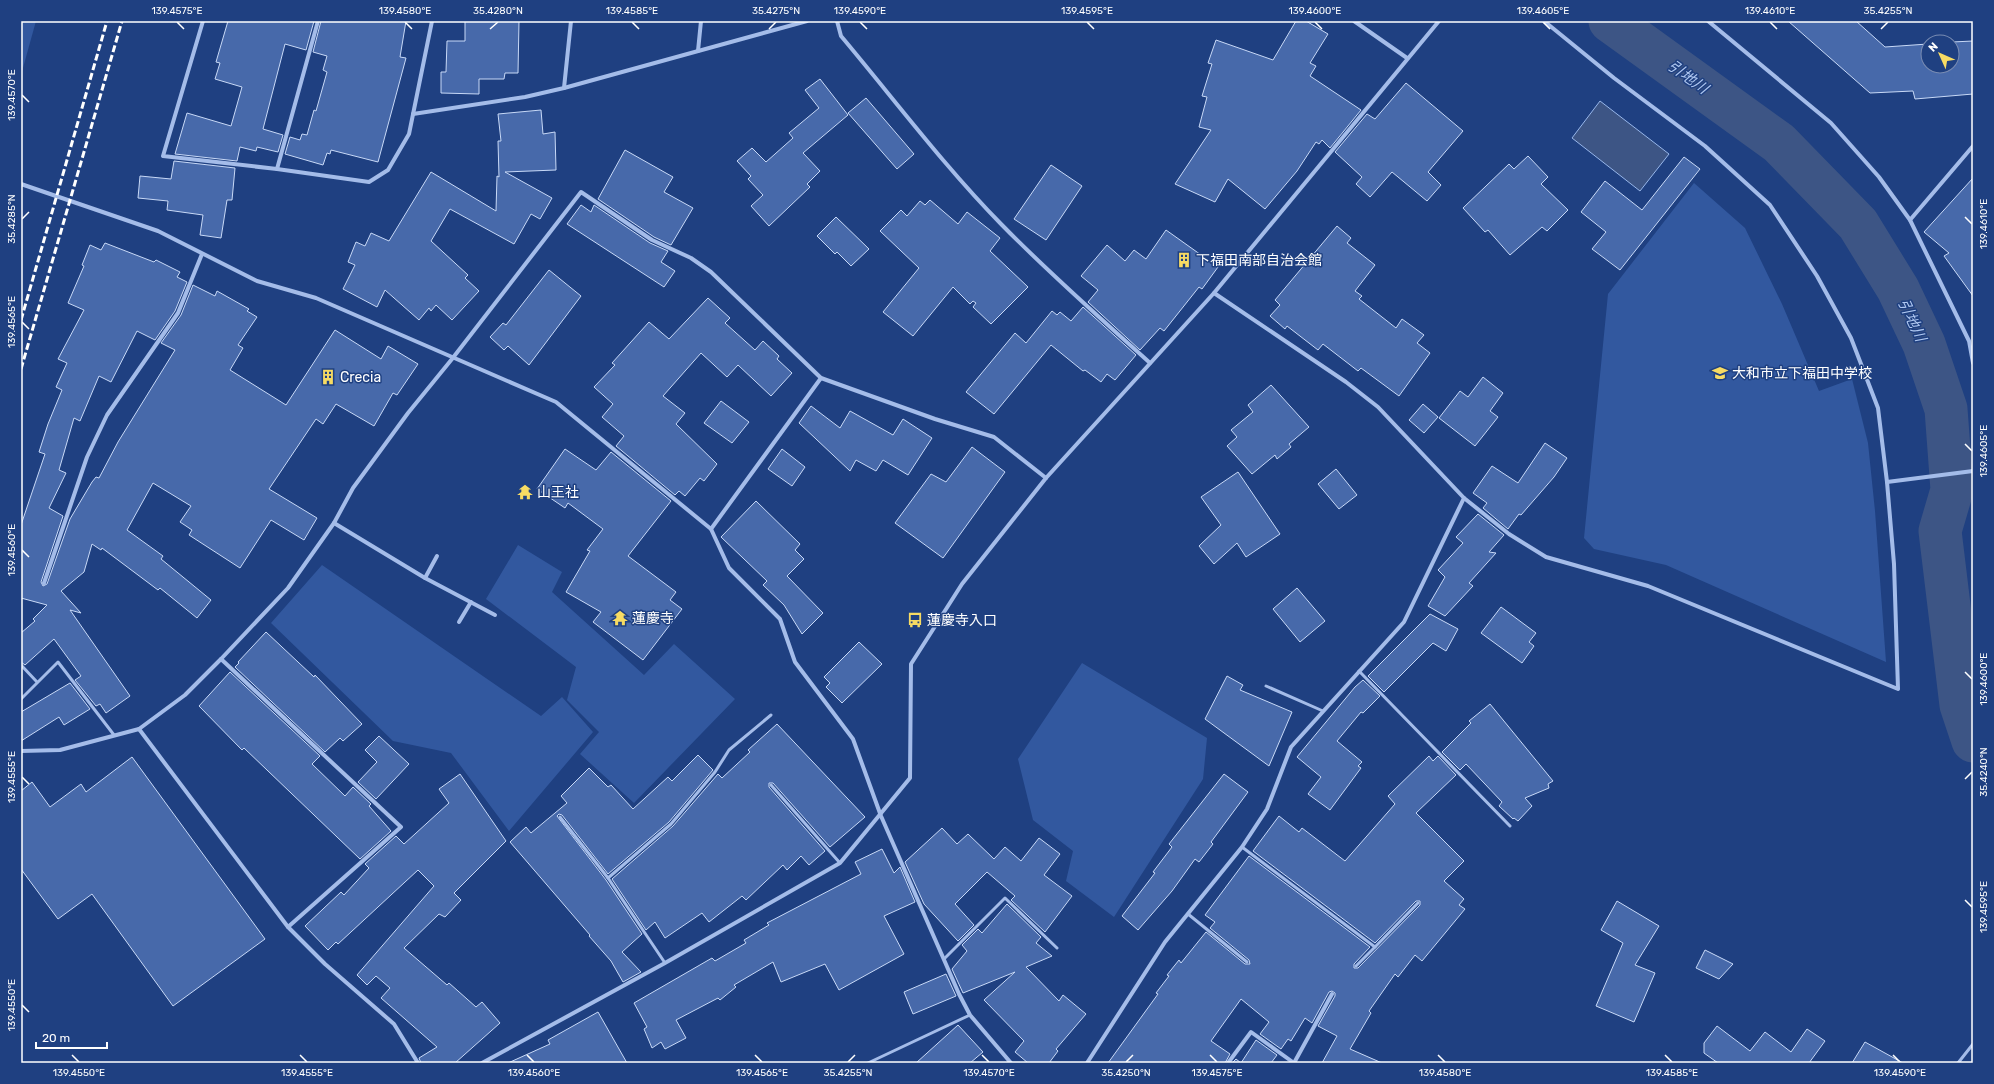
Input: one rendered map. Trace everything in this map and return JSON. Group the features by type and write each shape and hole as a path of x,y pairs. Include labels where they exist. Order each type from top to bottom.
{"street":[{"path":"202,21 163,156 277,169 368,182 388,170 409,134 432,21"},
{"path":"277,169 318,21"},
{"path":"564,88 571,21"},
{"path":"698,51 701,21"},
{"path":"413,114 525,97 564,88 807,21"},
{"path":"837,21 841,36 972,193 1002,225 1079,299 1150,363"},
{"path":"1354,21 1407,58"},
{"path":"482,1063 665,963 840,863 881,816 910,778 911,664 962,584 1046,478 1214,293 1439,21"},
{"path":"1214,293 1346,382 1378,407 1464,498 1509,534 1546,557 1648,586 1898,689 1894,564 1887,482 1878,408 1851,338 1817,276 1770,205 1705,146 1614,78 1544,21"},
{"path":"1708,21 1831,123 1879,177 1910,220 1969,341 1973,363"},
{"path":"1910,220 1973,146"},
{"path":"21,184 158,231 257,281 316,298 452,359 556,402 710,529 730,568 780,619 795,662 853,739 881,816 970,1015 1011,1063"},
{"path":"21,751 60,750 139,729 184,695 221,659 288,588 334,523 353,488 408,413 452,359 581,192 652,240 690,258 711,272 821,378 934,419 994,437 1046,478"},
{"path":"44,583 87,457 107,415 178,313 202,254"},
{"path":"710,529 821,378"},
{"path":"1887,482 1973,471"},
{"path":"1087,1063 1165,942 1242,847 1267,809 1291,747 1404,622 1464,498"},
{"path":"334,523 425,578 495,615"},
{"path":"425,578 437,556"},
{"path":"460,622 471,602"},
{"path":"221,659 401,827 288,927"},
{"path":"139,729 288,927 325,964 394,1024 418,1063"},
{"path":"1228,1063 1250,1032 1294,1063 1332,994"}],"lane":[{"path":"21,699 58,662 114,735"},
{"path":"21,665 37,682"},
{"path":"1359,671 1510,826"},
{"path":"1266,686 1323,711"},
{"path":"608,878 671,824 715,772 729,750 771,715"},
{"path":"771,785 840,863"},
{"path":"560,817 608,878 665,963"},
{"path":"1242,847 1375,947"},
{"path":"945,958 1005,898 1057,948"},
{"path":"1356,966 1418,903"},
{"path":"1188,914 1247,962"},
{"path":"868,1063 970,1015"},
{"path":"1958,1063 1973,1044"}],"shaded area":[{"path":"21,21 36,21 21,75"},
{"path":"1600,101 1669,154 1640,191 1572,138"},
{"name":"大和市立下福田中学校","path":"1694,183 1745,228 1782,304 1819,391 1852,379 1868,443 1875,511 1886,662 1666,565 1594,549 1584,538 1608,294"},
{"path":"518,545 562,572 552,592 644,675 674,644 735,699 634,803 580,754 599,732 567,700 576,667 486,599"},
{"path":"322,565 541,716 562,697 593,732 509,831 451,753 393,741 271,623"},
{"path":"1082,663 1207,738 1203,779 1114,917 1066,881 1073,851 1033,820 1018,759"}],"building":[{"path":"228,21 314,21 306,50 285,44 263,129 283,135 278,152 257,147 256,151 240,147 237,161 175,154 187,113 231,126 242,87 215,79 220,63 216,62"},
{"path":"321,21 406,21 400,57 406,58 378,162 331,150 330,154 327,153 323,165 285,154 290,137 300,140 302,134 307,135 314,110 316,111 327,72 323,70 327,56 313,52"},
{"path":"465,21 519,21 518,73 505,73 504,79 479,79 479,94 441,93 441,72 446,72 447,41 465,41"},
{"path":"1296,21 1306,21 1328,34 1310,63 1316,66 1310,76 1361,110 1330,148 1322,140 1319,144 1316,142 1297,171 1265,209 1228,179 1215,202 1175,184 1211,130 1199,127 1207,97 1202,96 1212,64 1208,63 1216,40 1273,60"},
{"path":"1788,21 1856,21 1885,47 1920,45 1920,74 1960,74 1960,42 1973,41 1973,94 1915,99 1913,91 1870,93"},
{"path":"820,79 848,115 803,153 820,171 807,184 810,187 769,226 751,206 763,195 748,179 751,176 737,161 752,148 766,162 793,138 789,133 819,108 805,90"},
{"path":"1406,83 1463,131 1428,172 1441,185 1427,201 1392,172 1370,197 1356,184 1362,177 1335,152 1367,114 1375,119"},
{"path":"866,98 914,154 897,169 848,113"},
{"path":"541,110 543,134 555,132 556,170 505,172 552,198 540,219 531,214 514,244 450,209 431,241 468,275 465,278 479,291 452,320 436,305 431,311 429,308 419,320 385,290 377,307 343,289 355,265 348,262 356,242 365,246 371,233 389,241 431,172 496,211 497,176 499,177 498,141 501,141 498,114"},
{"path":"625,150 673,177 664,192 693,208 671,245 654,237 598,199"},
{"path":"1528,156 1548,177 1541,184 1568,210 1547,231 1542,227 1510,255 1488,230 1485,232 1463,208 1509,164 1514,169"},
{"path":"1684,157 1700,169 1620,270 1592,249 1606,232 1581,212 1605,181 1642,210"},
{"path":"174,161 235,168 232,200 227,200 221,238 200,235 203,215 167,210 168,201 138,198 140,176 171,179"},
{"path":"1051,165 1082,186 1046,240 1014,219"},
{"path":"1973,178 1973,296 1944,256 1949,253 1924,232"},
{"path":"930,200 958,224 967,212 1000,238 990,251 1028,287 991,324 973,307 976,303 973,301 970,304 953,287 913,336 883,312 919,268 880,231 901,210 907,216 920,201 925,205"},
{"path":"581,205 591,212 594,205 650,243 668,251 661,262 675,271 664,287 567,224"},
{"path":"836,217 869,249 851,266 837,252 835,254 817,236"},
{"path":"1337,226 1351,238 1347,243 1375,265 1355,291 1362,296 1359,299 1396,328 1402,319 1424,335 1417,343 1430,353 1399,396 1361,368 1358,371 1323,344 1318,350 1287,326 1285,329 1270,316 1280,305 1275,300"},
{"path":"1166,230 1218,267 1202,289 1199,287 1164,331 1160,328 1140,350 1088,302 1098,290 1081,276 1107,245 1125,261 1134,250 1146,259"},
{"path":"105,243 154,262 156,260 180,272 177,277 187,282 175,311 155,340 137,331 111,382 99,376 80,421 74,418 59,470 66,473 49,508 63,516 41,582 43,586 47,584 70,519 92,482 96,477 99,478 118,442 175,350 161,343 181,315 193,285 215,296 217,291 249,309 247,311 257,317 238,345 243,348 230,370 286,405 335,330 381,359 388,346 418,364 397,395 393,393 374,426 336,404 323,424 316,419 269,489 317,518 304,540 271,520 240,568 189,535 192,530 180,522 191,506 153,483 127,530 163,556 161,559 211,600 197,618 160,588 158,590 102,548 101,550 92,544 84,572 61,591 81,613 70,610 130,696 106,713 100,704 96,706 75,680 81,676 54,639 25,665 21,662 21,633 35,621 33,619 47,605 21,598 21,525 45,454 39,452 48,424 62,390 56,387 67,363 58,359 84,310 68,303 84,266 82,265 90,245 101,250"},
{"path":"549,270 581,296 529,365 508,346 504,350 490,337 503,323 506,325"},
{"path":"708,298 730,318 725,323 755,350 763,341 779,356 777,359 792,373 771,396 738,365 727,377 701,353 663,396 685,413 676,424 717,464 704,481 700,478 685,496 679,491 675,495 616,446 624,436 602,417 613,404 594,387 615,365 612,363 649,322 669,339"},
{"path":"1083,307 1136,355 1115,380 1107,374 1101,382 1085,370 1083,371 1051,345 994,414 966,392 1015,333 1026,343 1052,311 1057,315 1060,312 1071,321"},
{"path":"1483,377 1503,393 1490,411 1498,417 1475,446 1439,418 1460,391 1468,397"},
{"path":"1271,385 1309,427 1289,444 1291,447 1277,459 1275,455 1252,474 1227,446 1237,437 1231,430 1253,412 1248,405"},
{"path":"721,401 749,422 732,443 704,423"},
{"path":"1423,404 1438,417 1424,433 1409,420"},
{"path":"811,406 840,428 850,411 893,435 903,419 932,438 908,475 883,460 876,471 856,460 850,471 799,423"},
{"path":"1545,443 1567,458 1554,477 1521,515 1519,514 1508,529 1483,508 1487,503 1473,493 1492,466 1518,483"},
{"path":"972,447 1005,472 943,558 895,523 931,474 946,482"},
{"path":"565,449 596,470 611,452 671,501 628,556 676,592 670,600 682,609 643,660 593,622 601,612 566,592 590,551 587,550 603,529 568,503 565,508 537,489"},
{"path":"782,449 805,467 792,486 768,469"},
{"path":"1336,469 1357,495 1339,509 1318,484"},
{"path":"1238,472 1280,534 1246,557 1237,543 1214,564 1199,546 1221,525 1201,497"},
{"path":"756,501 800,544 795,550 804,559 787,576 823,613 802,634 784,605 763,585 767,581 721,537"},
{"path":"1478,514 1504,535 1489,552 1496,553 1469,583 1473,586 1445,616 1428,606 1445,577 1438,570 1463,543 1456,537"},
{"path":"1297,588 1325,621 1300,642 1273,609"},
{"path":"1501,607 1536,633 1529,642 1534,646 1522,663 1481,633"},
{"path":"1430,614 1458,629 1446,651 1433,643 1384,692 1368,676"},
{"path":"266,632 314,677 315,675 362,724 343,741 340,738 325,752 235,667"},
{"path":"859,642 882,664 842,703 826,687 830,683 824,677"},
{"path":"230,672 320,756 312,764 345,796 353,787 371,804 369,806 391,831 360,859 244,748 242,750 199,706"},
{"path":"1227,676 1243,685 1240,690 1292,712 1269,766 1205,719"},
{"path":"1363,680 1380,696 1363,713 1361,712 1337,741 1362,762 1358,766 1361,768 1330,810 1308,794 1321,777 1297,757 1355,687"},
{"path":"70,683 90,709 64,725 59,717 21,741 21,712"},
{"path":"1490,704 1553,781 1548,784 1549,788 1525,798 1532,806 1518,821 1514,818 1513,819 1499,806 1502,802 1466,764 1460,770 1442,752 1471,723 1469,721"},
{"path":"777,724 865,817 830,847 773,783 769,783 769,787 825,851 809,865 801,856 787,870 783,865 746,900 742,896 709,922 702,913 665,938 655,922 646,930 612,879 673,826 718,774 722,778 750,752 748,750"},
{"path":"379,736 409,764 376,799 358,782 377,762 365,750"},
{"path":"698,755 713,770 669,822 608,874 562,815 559,814 557,816 606,880 642,934 622,952 641,972 623,982 611,961 510,842 526,827 531,833 567,803 561,796 589,768 608,787 611,785 633,809 668,777 672,781"},
{"path":"1429,756 1433,761 1438,756 1456,775 1416,813 1464,861 1444,881 1464,899 1459,905 1465,909 1422,961 1415,955 1398,977 1395,974 1369,1011 1371,1013 1350,1049 1382,1063 1322,1063 1337,1036 1318,1026 1335,996 1335,993 1332,991 1329,992 1312,1023 1305,1018 1291,1041 1288,1039 1281,1049 1260,1034 1269,1022 1241,999 1211,1041 1230,1054 1225,1063 1108,1063 1158,994 1156,993 1169,976 1167,975 1179,960 1181,963 1206,932 1245,964 1250,964 1249,960 1210,928 1215,922 1205,915 1249,856 1370,947 1354,964 1354,968 1358,968 1420,905 1420,901 1416,901 1375,943 1253,851 1279,816 1299,832 1302,828 1345,861 1395,804 1388,796"},
{"path":"132,757 265,939 173,1006 92,894 58,919 21,869 21,791 32,782 50,807 81,784 86,792"},
{"path":"460,774 506,841 454,893 461,900 445,917 439,914 404,948 447,985 449,983 476,1007 482,1002 500,1023 455,1063 421,1063 419,1058 437,1047 381,998 390,988 376,976 367,985 357,975 434,886 418,870 338,944 336,942 328,950 305,926 341,892 344,895 369,868 365,864 396,836 404,844 449,803 439,789"},
{"path":"1224,774 1248,792 1211,842 1213,844 1199,862 1195,859 1172,891 1138,930 1122,916 1155,873 1153,872 1172,847 1169,844"},
{"path":"942,828 957,844 968,834 994,859 1005,847 1021,861 1039,838 1060,854 1044,875 1072,896 1045,932 1011,900 1015,896 987,872 955,904 974,925 958,941 924,904 905,862"},
{"path":"882,849 894,873 900,867 915,902 884,916 904,954 839,990 825,964 781,982 773,962 734,985 736,987 720,1000 718,998 676,1020 686,1038 665,1049 661,1042 652,1048 644,1029 647,1027 634,1003 712,958 715,961 746,943 744,940 769,925 767,923 861,874 855,862"},
{"path":"1617,901 1659,926 1635,965 1655,973 1634,1022 1596,1006 1623,943 1601,930"},
{"path":"1007,904 1041,937 1036,943 1052,956 1026,967 1059,1001 1063,995 1086,1014 1056,1049 1058,1051 1049,1063 1028,1063 1015,1052 1024,1041 984,1000 1015,972 963,993 952,969 967,951 962,945 978,929 982,933"},
{"path":"1705,950 1733,964 1719,979 1696,968"},
{"path":"946,974 956,996 913,1014 904,992"},
{"path":"598,1012 627,1063 508,1063 550,1044 548,1040"},
{"path":"958,1025 983,1052 970,1063 916,1063"},
{"path":"1717,1026 1750,1051 1765,1032 1791,1052 1807,1029 1825,1041 1809,1063 1718,1063 1704,1053 1704,1043"},
{"path":"1256,1040 1277,1055 1271,1063 1241,1063"},
{"path":"1865,1042 1903,1063 1852,1063"},
{"path":"1236,1059 1241,1063 1232,1063"}],"waterway":[{"name":"引地川","path":"1610,21 1779,143 1858,224 1898,289 1924,344 1946,409 1952,490 1940,531 1961,705 1973,741"}],"railway":[{"path":"21,320 107,21"},
{"path":"21,369 122,21"}],"place":[{"name":"下福田南部自治会館","path":"1184,260"},
{"name":"大和市立下福田中学校","path":"1720,373"},
{"name":"Crecia","path":"328,377"},
{"name":"山王社","path":"525,492"},
{"name":"蓮慶寺","path":"620,618"},
{"name":"蓮慶寺入口","path":"915,620"}]}
